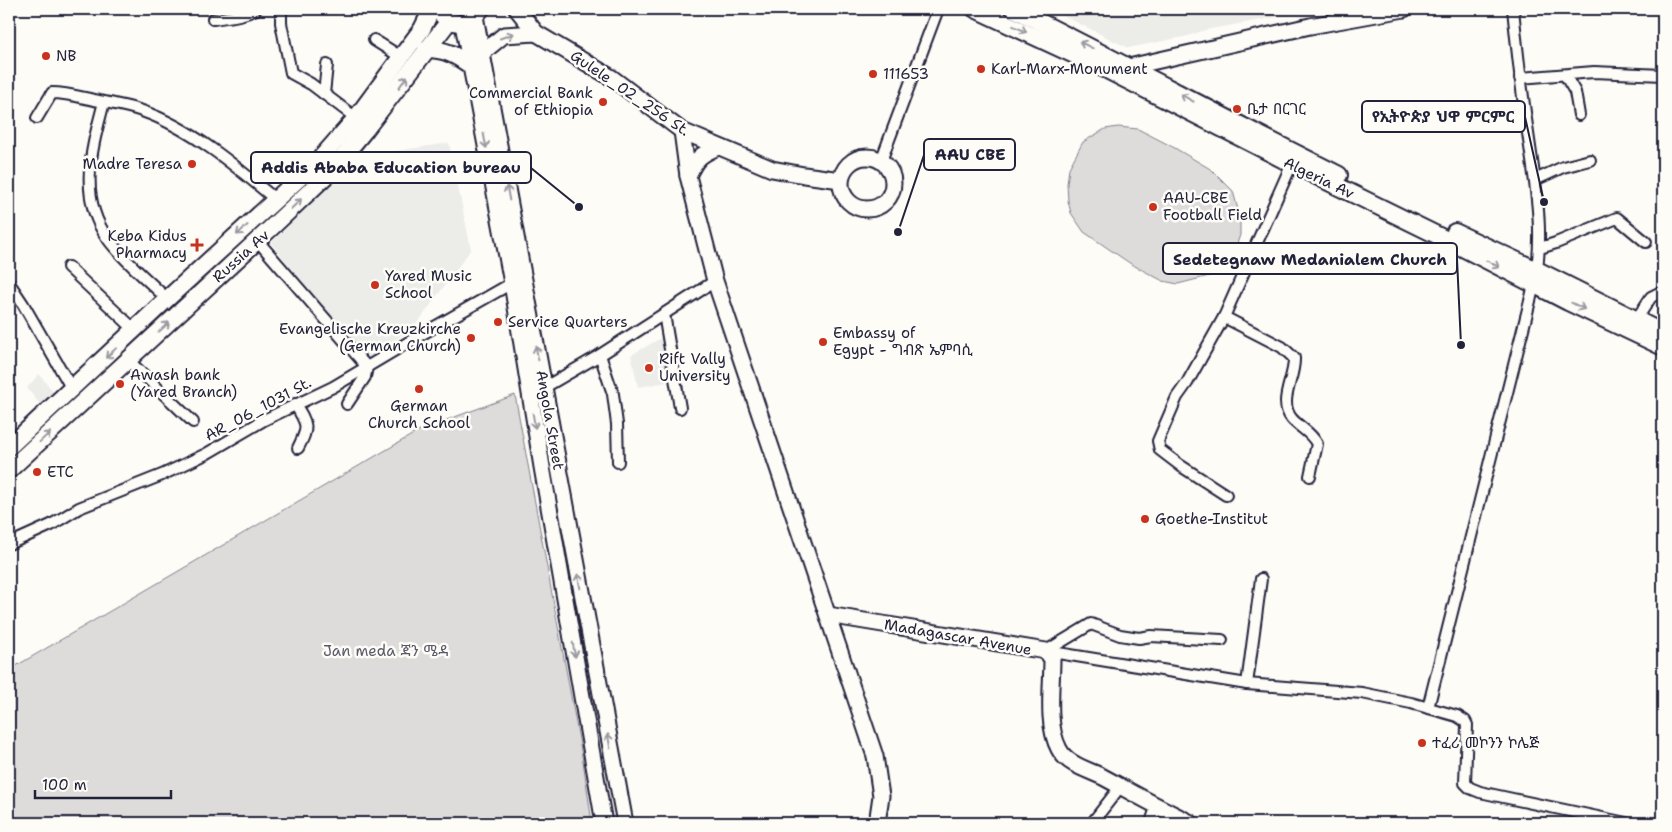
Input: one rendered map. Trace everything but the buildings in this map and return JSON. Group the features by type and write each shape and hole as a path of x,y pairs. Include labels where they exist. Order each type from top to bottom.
{"main road":[{"path":"434,9 440,14 467,18 471,66 512,283 537,391 604,823"},
{"name":"Russia Av","path":"9,470 273,226 325,166 356,118 422,29 434,9"},
{"name":"Gulele_02_256 St.","path":"517,9 536,33 612,78 682,131 772,169 804,176 841,180"},
{"name":"Algeria Av","path":"975,9 1294,159"},
{"name":"Algeria Av","path":"1014,9 1130,66 1294,159 1451,242 1663,333"},
{"path":"1109,71 1310,26 1404,9"},
{"name":"Russia Av","path":"9,447 260,214 276,200 325,166 366,130 426,49 467,18"},
{"name":"Angola Street","path":"467,18 482,52 537,391 625,823"},
{"path":"482,52 504,35 536,33"},
{"path":"426,49 443,50 455,54 471,66"},
{"path":"682,131 688,176 715,281 875,756 881,796 878,823"},
{"path":"688,176 694,163 700,156 718,147"},
{"path":"871,157 881,161 889,170 892,180 891,192 885,202 874,208 861,209 850,203 842,193 841,180 844,170 851,162 871,157"},
{"path":"260,214 273,226"},
{"name":"Algeria Av","path":"1536,278 1663,347"},
{"name":"Madagascar Avenue","path":"828,615 1046,651 1052,659 1052,724 1054,737 1060,751 1068,760 1156,807 1191,823"},
{"path":"595,770 613,765"}],"street":[{"path":"213,19 235,17 256,9"},
{"path":"281,9 291,73 311,84 356,118"},
{"path":"881,161 938,9"},
{"path":"1428,708 1536,278 1540,248 1534,180 1513,9"},
{"path":"374,40 401,57"},
{"path":"324,94 328,65"},
{"path":"1520,78 1594,72 1663,75"},
{"path":"1565,75 1575,92 1578,115"},
{"path":"37,118 52,93 61,93 142,111 186,132 256,183 276,200"},
{"path":"104,102 93,143 89,185 92,208 108,238 167,299"},
{"path":"1226,494 1181,466 1157,446 1163,426 1177,397 1187,383 1224,317 1294,159"},
{"path":"1534,180 1563,167 1590,160"},
{"path":"1540,248 1617,218 1646,242"},
{"path":"257,240 367,367 365,377 347,404"},
{"path":"68,267 135,330"},
{"path":"537,391 600,355 715,281"},
{"path":"9,283 72,389"},
{"name":"AR_06_1031 St.","path":"9,544 51,525 78,508 162,475 206,454 264,420 333,387 512,283"},
{"path":"1636,320 1651,297 1663,291"},
{"path":"664,314 680,408"},
{"path":"1224,317 1282,347 1294,358 1294,366 1285,404 1287,412 1293,420 1309,432 1317,444 1310,476"},
{"path":"600,355 613,394 617,424 618,462"},
{"path":"128,360 193,422"},
{"path":"295,404 306,422 306,432 298,448"},
{"path":"1248,684 1261,579"},
{"path":"1046,651 1091,624 1120,635 1139,638 1151,636 1222,640"},
{"path":"1046,651 1248,684 1362,692 1457,716 1465,721 1467,725 1466,783 1470,788 1480,792 1626,823"},
{"path":"1092,823 1120,787"},
{"path":"1151,823 1156,807"}],"shaded area":[{"path":"1050,9 1320,9 1205,30 1188,36 1128,48"},
{"name":"Yared Music School","path":"449,143 471,249 419,321 368,362 271,243 356,157"},
{"name":"Rift Vally University","path":"661,338 667,382 638,387 631,355"},
{"path":"39,374 56,395 46,412 27,388"}],"green space":[{"name":"AAU-CBE Football Field","path":"1118,127 1138,129 1173,147 1212,170 1233,191 1240,217 1240,235 1234,252 1213,275 1178,284 1163,281 1131,264 1084,232 1071,213 1067,184 1069,168 1083,142 1105,129"},
{"name":"Jan meda ጃን ሜዳ","path":"515,395 583,761 592,823 9,823 9,670 422,429"}],"place":[{"name":"NB","path":"46,56"},
{"name":"Karl-Marx-Monument","path":"981,69"},
{"name":"111653","path":"873,74"},
{"name":"Commercial Bank of Ethiopia","path":"603,102"},
{"name":"ቤታ በርገር","path":"1237,109"},
{"name":"Madre Teresa","path":"192,164"},
{"name":"የኢትዮጵያ ህዋ ምርምር","path":"1544,202"},
{"name":"Addis Ababa Education bureau","path":"579,207"},
{"name":"AAU-CBE Football Field","path":"1153,207"},
{"name":"AAU CBE","path":"898,232"},
{"name":"Keba Kidus Pharmacy","path":"197,245"},
{"name":"Yared Music School","path":"375,285"},
{"name":"Service Quarters","path":"498,322"},
{"name":"Evangelische Kreuzkirche (German Church)","path":"471,338"},
{"name":"Embassy of Egypt - ግብጽ ኤምባሲ","path":"823,342"},
{"name":"Sedetegnaw Medanialem Church","path":"1461,345"},
{"name":"Rift Vally University","path":"649,368"},
{"name":"Awash bank (Yared Branch)","path":"120,384"},
{"name":"German Church School","path":"419,389"},
{"name":"ETC","path":"37,472"},
{"name":"Goethe-Institut","path":"1145,519"},
{"name":"ተፈሪ መኮንን ኮሌጅ","path":"1422,743"}]}
